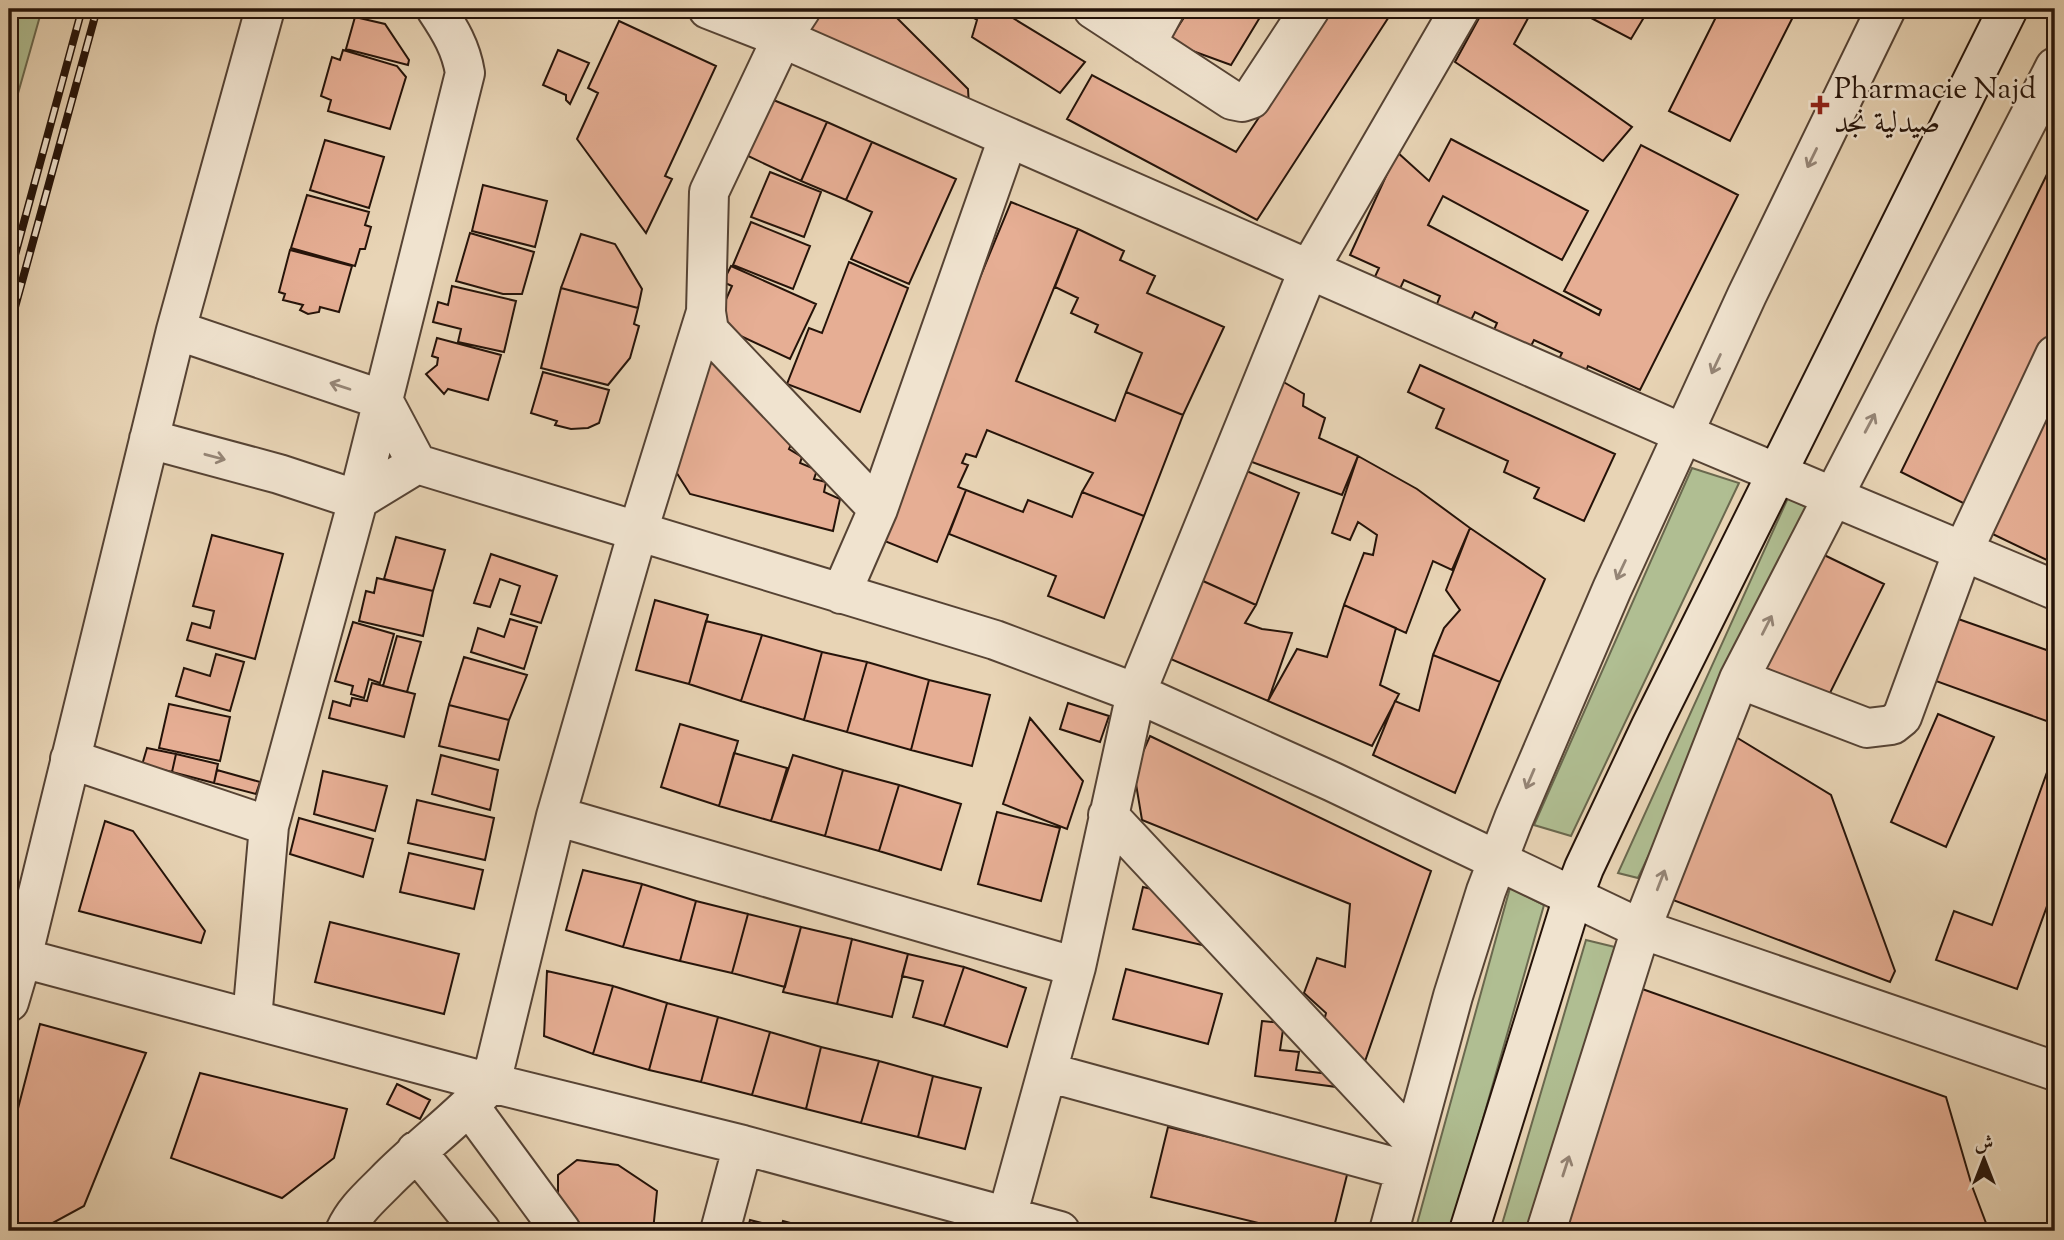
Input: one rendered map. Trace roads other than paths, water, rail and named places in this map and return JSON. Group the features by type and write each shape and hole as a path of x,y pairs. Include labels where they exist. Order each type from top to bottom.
{"street":[{"path":"9,1002 176,330 265,9"},
{"path":"251,1018 269,826 358,500 465,73 462,54 436,9"},
{"path":"708,9 792,23 1008,138 1684,434 2055,590"},
{"path":"1093,9 1233,100 1247,102 1310,9"},
{"path":"1146,44 1165,9"},
{"path":"1005,1224 1076,967 1136,693 1308,271 1460,9"},
{"path":"1389,1231 1453,996 1486,891 1562,703 1805,172 1886,9"},
{"path":"1469,1231 1573,897 1592,850 2008,9"},
{"path":"792,23 709,192 706,312 709,331 878,509"},
{"path":"1546,1231 1642,929 1739,680 2055,67"},
{"path":"841,594 878,509 1008,138"},
{"path":"345,1231 353,1214 416,1151 480,1095 638,531 706,312"},
{"path":"176,330 383,400 417,464 995,640 1136,693 1333,782 1642,929 2055,1071"},
{"path":"1739,680 1867,728 1892,725 1902,717 1963,551 2055,355"},
{"path":"149,439 279,474 358,500 417,464"},
{"path":"70,759 269,826"},
{"path":"1108,815 1409,1155"},
{"path":"556,816 1076,967"},
{"path":"22,958 251,1018 480,1095 743,1145 1005,1224 1060,1231"},
{"path":"1047,1072 1409,1155"},
{"path":"480,1095 561,1231"},
{"path":"720,1231 743,1145"},
{"path":"416,1151 481,1231"}],"railway":[{"path":"9,277 82,9"},
{"path":"9,329 97,9"}],"place":[{"name":"Pharmacie Najd صيدلية نجد","path":"1820,105"}]}
